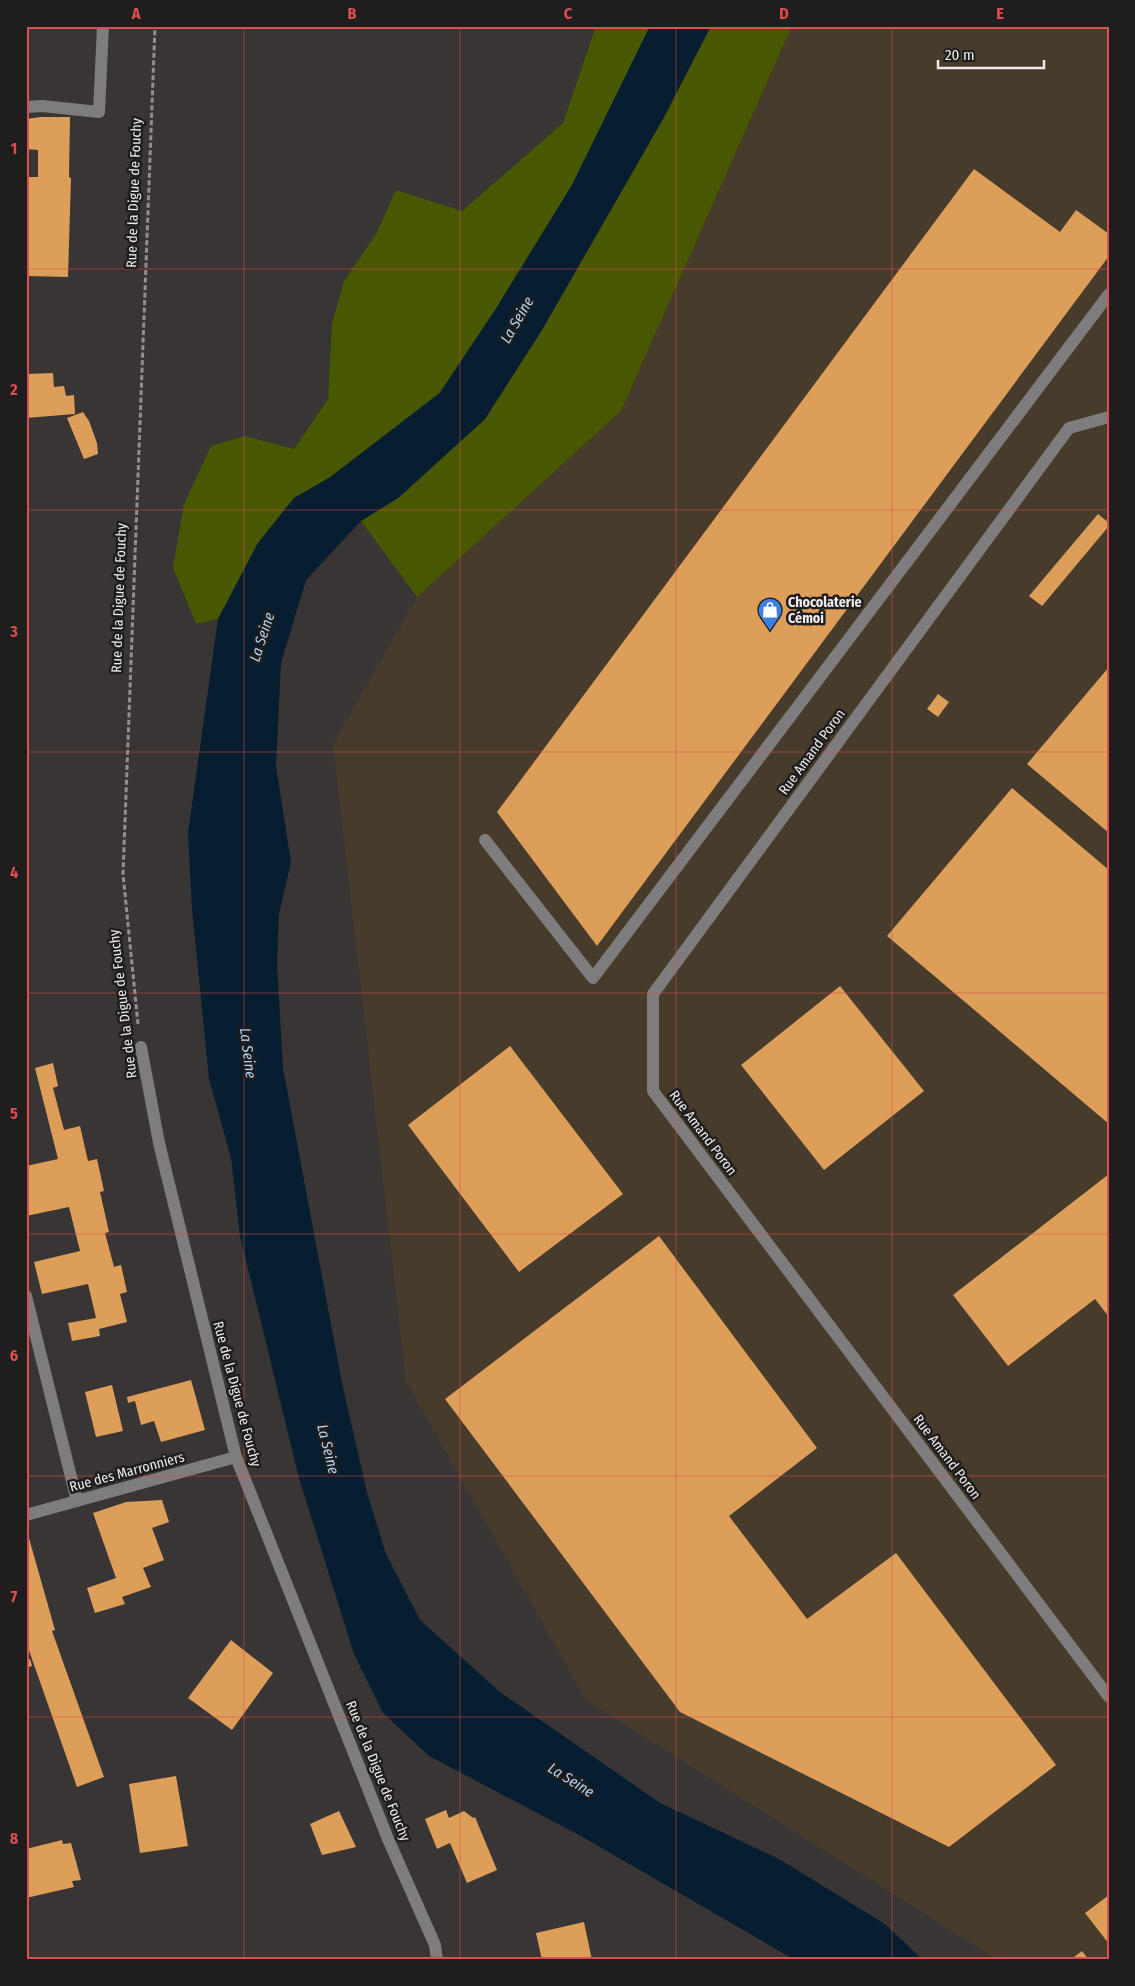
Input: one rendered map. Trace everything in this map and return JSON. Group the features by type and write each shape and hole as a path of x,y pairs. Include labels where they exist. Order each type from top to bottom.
{"street":[{"path":"26,107 42,106 99,112 103,26"},
{"path":"485,840 593,978 1109,294"},
{"name":"Rue Amand Poron","path":"1109,417 1069,428 653,994 653,1091 1109,1697"},
{"name":"Rue de la Digue de Fouchy","path":"141,1047 159,1143 236,1457 388,1838 434,1945 437,1960"},
{"path":"26,1296 76,1501"},
{"name":"Rue des Marronniers","path":"26,1515 236,1457"}],"path":[{"name":"Rue de la Digue de Fouchy","path":"141,1047 123,874 155,26"}],"shaded area":[{"path":"792,26 1109,26 1109,1960 998,1960 586,1700 406,1381 333,744 417,597 621,411"}],"green space":[{"path":"596,26 650,26 572,185 497,307 439,393 329,478 294,498 258,543 218,619 196,624 173,568 184,504 211,446 245,436 294,449 328,399 332,324 344,281 376,234 396,190 462,211 563,123"},
{"path":"711,26 792,26 621,411 417,597 361,521 403,494 485,419 542,330 663,119"}],"water":[{"name":"La Seine","path":"650,26 711,26 663,119 542,330 485,419 398,498 361,521 306,580 281,663 276,766 291,862 279,914 277,964 283,1068 342,1383 367,1493 386,1554 420,1620 500,1692 660,1803 779,1859 885,1924 923,1960 795,1960 581,1836 429,1756 383,1713 354,1654 299,1478 240,1236 231,1158 209,1079 192,909 188,833 218,619 258,543 294,498 329,478 440,393 497,307 572,185"}],"building":[{"path":"70,117 69,177 71,178 68,277 26,276 26,177 38,177 38,150 26,149 26,119"},
{"path":"974,169 1060,232 1076,210 1109,234 1109,256 597,946 497,812"},
{"path":"53,373 54,387 64,386 66,396 74,395 75,414 26,418 27,374"},
{"path":"83,412 89,421 97,443 98,454 84,459 67,418"},
{"path":"1098,514 1109,523 1109,526 1042,606 1029,596"},
{"path":"1109,667 1109,833 1027,764"},
{"path":"938,694 949,702 938,717 927,709"},
{"path":"1012,788 1109,870 1109,1124 887,936"},
{"path":"840,986 924,1091 824,1170 741,1065"},
{"path":"510,1046 623,1194 519,1272 408,1125"},
{"path":"53,1063 58,1086 53,1088 64,1130 80,1126 88,1161 97,1159 104,1191 100,1192 109,1232 105,1233 114,1267 121,1265 127,1292 120,1294 127,1322 99,1329 100,1336 72,1341 68,1323 96,1318 88,1284 42,1294 34,1262 80,1251 69,1207 26,1216 26,1166 58,1159 35,1068"},
{"path":"1109,1174 1109,1317 1095,1299 1008,1366 953,1295"},
{"path":"659,1236 817,1448 729,1516 807,1619 896,1553 1056,1765 949,1847 680,1712 445,1399"},
{"path":"191,1380 205,1430 161,1442 154,1421 141,1425 135,1401 128,1403 127,1397"},
{"path":"112,1385 123,1431 96,1437 85,1392"},
{"path":"162,1500 169,1522 152,1528 164,1560 143,1568 151,1587 122,1597 125,1604 95,1613 87,1588 116,1578 93,1513 126,1502"},
{"path":"27,1531 55,1630 52,1631 104,1777 77,1787 26,1642"},
{"path":"231,1640 273,1673 232,1730 188,1698"},
{"path":"30,1659 32,1666 26,1668 26,1661"},
{"path":"176,1776 188,1846 140,1853 129,1784"},
{"path":"446,1810 449,1818 464,1811 473,1818 475,1817 497,1870 467,1883 450,1843 437,1849 425,1819"},
{"path":"339,1811 356,1847 322,1855 310,1824"},
{"path":"62,1840 63,1844 71,1843 81,1880 72,1881 74,1887 26,1898 26,1849"},
{"path":"1109,1895 1109,1944 1085,1913"},
{"path":"584,1922 592,1960 542,1960 536,1933"},
{"path":"1082,1951 1089,1960 1070,1960"}],"place":[{"name":"Chocolaterie Cémoi","path":"770,631"}]}
